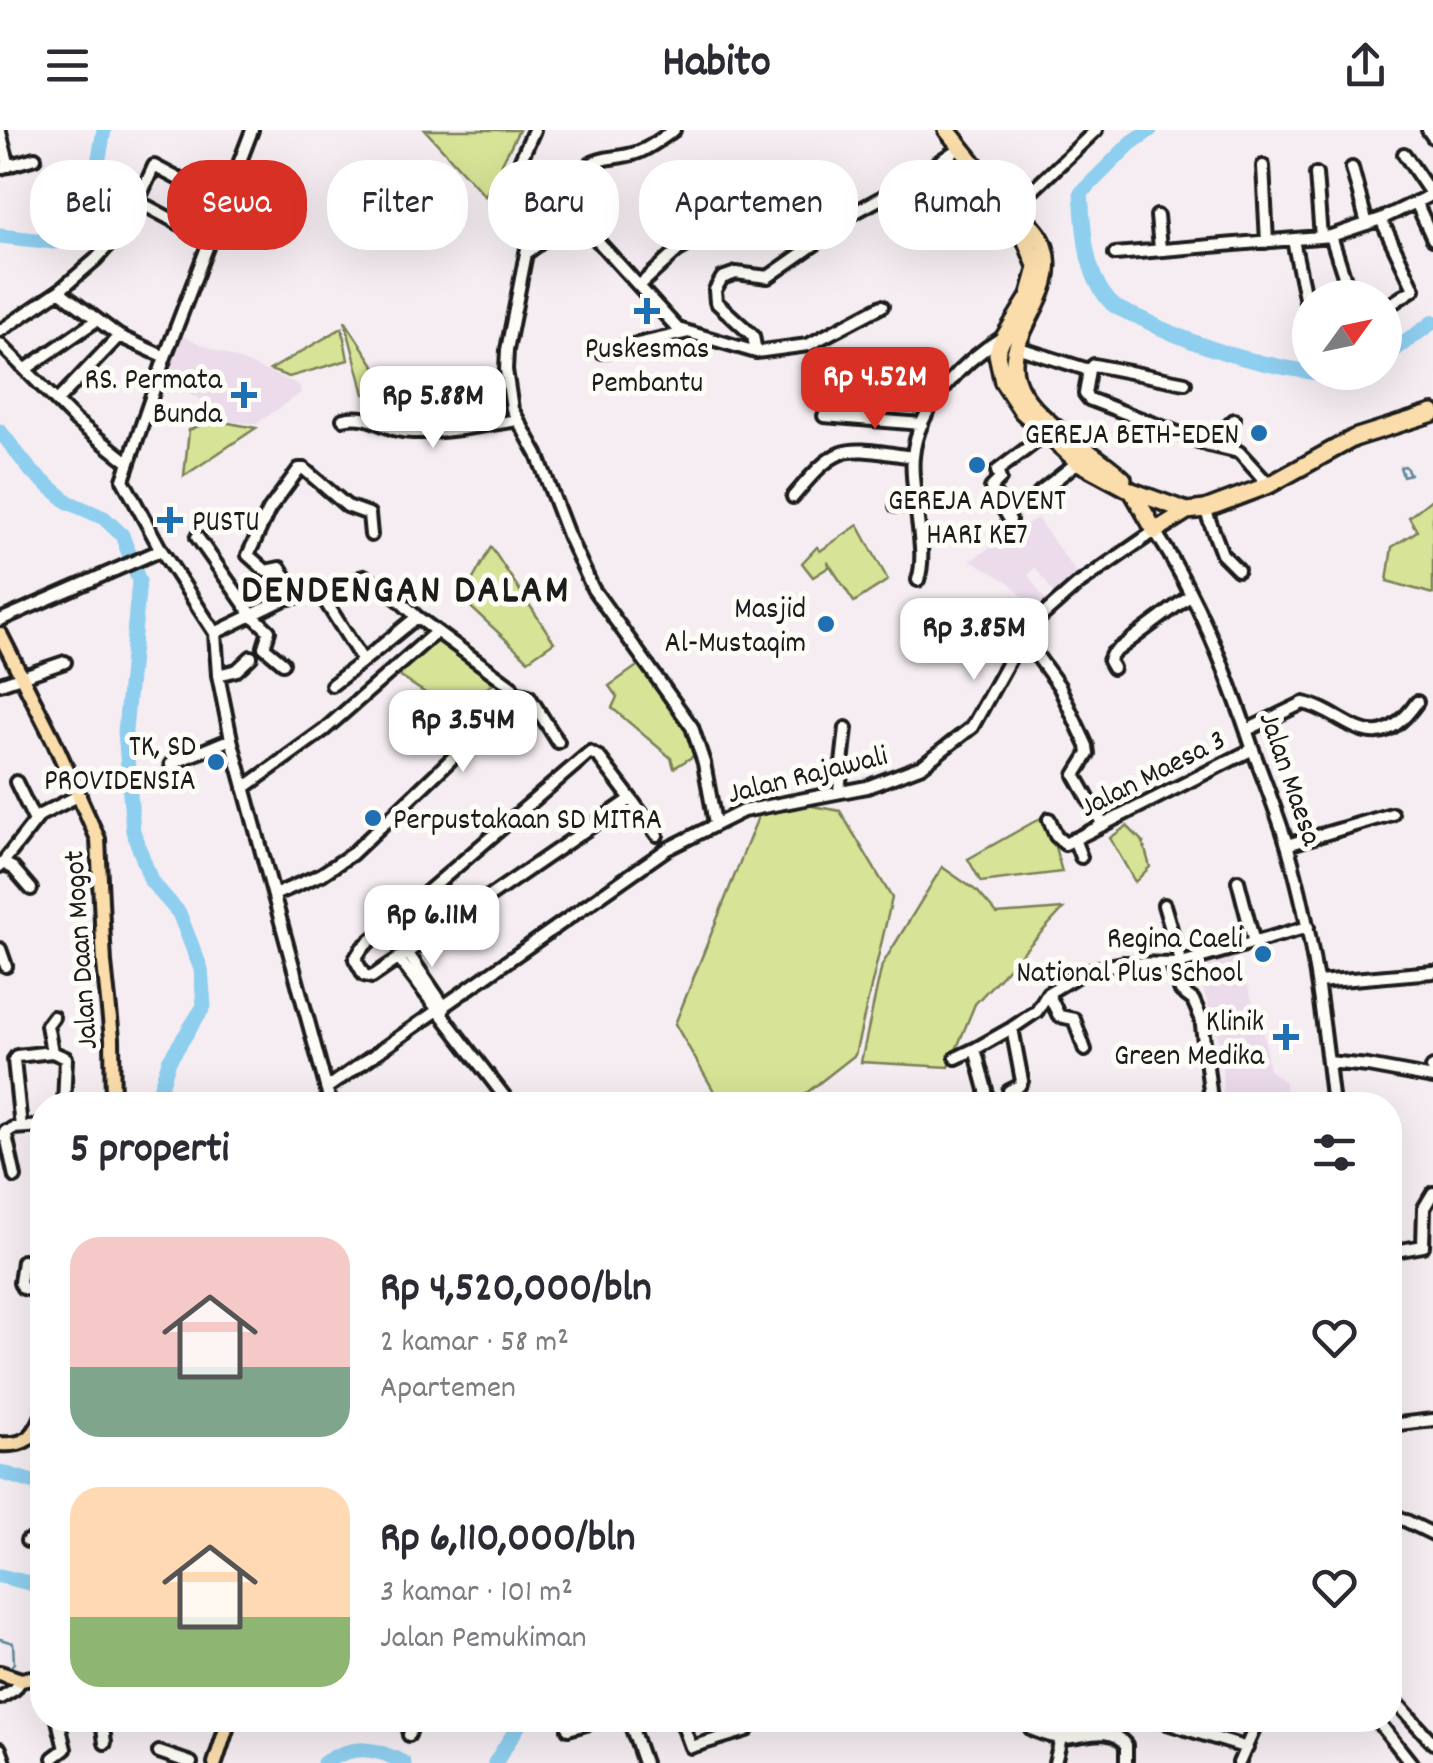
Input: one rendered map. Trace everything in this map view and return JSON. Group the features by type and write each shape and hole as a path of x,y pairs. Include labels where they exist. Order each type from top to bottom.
{"highway":[{"path":"947,130 972,160"},
{"path":"1030,250 1037,268 1014,338 1016,373 1022,392 1069,438 1122,477 1129,490"},
{"path":"1014,338 997,354 1003,382 1022,411 1078,462 1129,490 1187,511"},
{"path":"1155,530 1187,511 1205,509 1269,486 1350,440 1433,413"},
{"name":"Jalan Maesa","path":"1129,490 1155,530"}],"main road":[{"name":"Jalan Daan Mogot","path":"0,634 93,821 100,854 112,1092"},
{"path":"0,1444 21,1444 30,1439"},
{"path":"215,1763 225,1732"}],"street":[{"path":"240,160 252,130"},
{"path":"534,130 521,159 529,238 507,350 508,393 538,454 593,589 692,728 704,763 715,823"},
{"path":"598,160 640,151 674,130"},
{"path":"1036,187 1096,130"},
{"path":"1428,130 1433,137"},
{"path":"0,132 4,167 35,158"},
{"path":"943,160 962,148"},
{"path":"1115,254 1326,236 1367,224 1432,195 1404,154"},
{"path":"147,180 157,166 167,172"},
{"path":"1263,166 1267,242"},
{"path":"1352,168 1367,224"},
{"path":"1316,174 1326,236 1344,280"},
{"path":"756,352 753,336 716,302 718,283 728,274 768,278 826,237 848,216 878,200"},
{"path":"1416,202 1433,239"},
{"path":"1157,216 1160,249"},
{"path":"1381,218 1414,290 1402,297"},
{"path":"527,252 564,224 570,224 596,239 685,333"},
{"path":"1292,240 1301,280"},
{"path":"0,331 60,291 103,250"},
{"path":"206,250 128,462 124,485 214,634 231,739 328,1092"},
{"path":"640,286 678,250"},
{"path":"60,291 119,336 165,357"},
{"path":"602,352 685,333 756,352 808,345 882,306"},
{"path":"26,369 97,320"},
{"path":"57,401 119,336"},
{"path":"918,580 921,569 912,458 922,424 950,382 978,353 1014,338 1089,370"},
{"path":"0,344 87,432 128,462"},
{"path":"1185,383 1097,365 1089,370 1085,394 1089,399 1209,445 1234,450 1269,486"},
{"path":"344,419 367,416 392,430 415,433 518,420"},
{"path":"824,416 922,424"},
{"path":"1234,420 1228,426 1234,450"},
{"path":"1010,520 992,492 992,485 1000,480 997,471 1046,434"},
{"path":"793,496 835,452 869,451 912,458"},
{"path":"1040,492 1078,462"},
{"path":"292,597 290,583 280,568 267,572 248,556 270,510 300,469 347,506 369,514 372,535"},
{"path":"896,506 916,505"},
{"path":"1205,509 1222,554 1238,570"},
{"name":"Jalan Rajawali","path":"327,1088 668,849 715,823 763,805 897,778 946,750 981,715 1022,635 1077,585 1155,530"},
{"name":"Jalan Maesa","path":"1155,530 1191,595 1287,845 1318,982 1331,1092"},
{"path":"197,537 252,614 270,630 264,644 266,650 283,663"},
{"path":"0,620 160,550"},
{"path":"325,602 364,576 511,686 515,693 529,696 558,742"},
{"path":"214,634 292,597 316,592 363,661"},
{"path":"1113,668 1109,661 1112,654 1191,595"},
{"path":"332,684 418,617"},
{"path":"244,788 324,730 436,632"},
{"path":"1022,635 1060,686 1087,746 1088,754 1076,776 1102,825"},
{"path":"218,676 234,672 250,658"},
{"path":"0,684 65,662"},
{"path":"274,894 322,874 352,854 505,708 515,693"},
{"path":"1246,730 1303,704 1347,726 1373,731 1397,724 1417,702"},
{"path":"838,791 846,728"},
{"path":"175,781 171,764 231,739"},
{"name":"Jalan Maesa 3","path":"1050,820 1064,844 1252,749"},
{"path":"631,799 372,977 364,975 355,959 362,948 584,754 590,752 598,757 631,799 657,836"},
{"path":"16,782 35,821"},
{"path":"31,890 14,868 2,865 43,813 80,796"},
{"path":"1287,845 1392,814"},
{"name":"Jalan Maesa 3","path":"1074,840 1081,857"},
{"path":"1238,881 1254,943"},
{"path":"1164,906 1180,990 1193,1000 1203,1023 1210,1092"},
{"path":"956,1058 1029,1018 1048,994 1066,981 1099,968 1144,962 1176,964 1308,927"},
{"path":"0,950 6,966"},
{"path":"403,955 501,1092"},
{"path":"1318,982 1433,972"},
{"path":"1048,994 1059,1016 1074,1019 1084,1050"},
{"path":"52,1052 47,1025 53,1017"},
{"path":"1009,1092 1022,1081 1012,1028"},
{"path":"976,1049 985,1092"},
{"path":"21,1128 14,1060 52,1052 66,1058 65,1092"},
{"path":"1328,1062 1433,1078"},
{"path":"15,1177 2,1134 30,1127"},
{"path":"1402,1250 1424,1246 1424,1208 1433,1194"},
{"path":"23,1261 20,1284 30,1289"},
{"path":"1402,1424 1433,1420"},
{"path":"1402,1520 1433,1534"},
{"path":"0,1698 15,1688 9,1676"},
{"path":"1402,1706 1433,1743"},
{"path":"53,1758 65,1749 61,1732"},
{"path":"104,1732 106,1743"},
{"path":"634,1732 644,1763"},
{"path":"685,1732 691,1747 740,1732"},
{"path":"1040,1732 1061,1738 1090,1732 1120,1738 1126,1745 1126,1763"},
{"path":"1194,1732 1247,1748"},
{"path":"1207,1736 1208,1732"},
{"path":"1240,1763 1253,1732"},
{"path":"1386,1732 1410,1763"},
{"path":"1056,1763 1061,1738"},
{"path":"0,1749 4,1763"},
{"path":"159,1752 191,1763"}],"shaded area":[{"path":"182,336 299,385 301,393 256,424 220,420 205,413 208,403 164,383"},
{"path":"1037,518 1080,578 1057,598 1035,567 1028,575 1048,604 1038,613 1010,583 971,560"},
{"path":"1236,953 1264,1034 1269,1070 1285,1082 1285,1092 1223,1092 1221,1047 1196,966"}],"green space":[{"path":"425,130 519,130 504,160 488,160 485,196 468,177 468,160 452,160"},
{"path":"345,321 399,403 364,394"},
{"path":"342,328 348,360 289,377 270,370"},
{"path":"212,420 256,428 184,476 189,430"},
{"path":"1433,498 1433,594 1387,581 1392,547 1417,531 1409,517"},
{"path":"858,525 888,580 854,602 827,561 829,567 813,577 802,563 817,547 820,551"},
{"path":"491,547 554,642 528,660 462,599"},
{"path":"437,637 498,681 452,710 396,674"},
{"path":"640,664 645,665 691,728 700,752 674,768 671,758 612,708 617,697 609,686"},
{"path":"784,801 840,811 892,898 855,1055 808,1092 714,1092 675,1024 758,817"},
{"path":"1046,815 1062,872 981,882 968,859"},
{"path":"1127,826 1143,842 1150,867 1135,882 1110,838"},
{"path":"942,867 978,892 997,914 1063,909 975,1004 949,1067 861,1062 882,965"}],"waterway":[{"path":"0,236 54,242 88,218 104,130"},
{"path":"1150,130 1131,143 1081,193 1087,252 1103,293 1122,310 1181,337 1292,369"},
{"path":"1402,345 1433,322"},
{"path":"0,431 31,471 68,502 104,518 122,535 139,581 125,731 133,831 151,881 179,913 201,969 204,1006 169,1061 159,1092"},
{"path":"1405,466 1410,474 1403,476 1400,467 1405,466"},
{"path":"0,1472 30,1481"},
{"path":"0,1576 30,1583"},
{"path":"0,1639 13,1643 14,1663 8,1670"},
{"path":"495,1763 514,1732"},
{"path":"324,1763 354,1750 383,1754 404,1763"}],"place":[{"name":"Puskesmas Pembantu","path":"647,311"},
{"name":"RS. Permata Bunda","path":"244,395"},
{"name":"GEREJA BETH-EDEN","path":"1259,433"},
{"name":"GEREJA ADVENT HARI KE7","path":"977,465"},
{"name":"PUSTU","path":"170,520"},
{"name":"Masjid Al-Mustaqim","path":"826,624"},
{"name":"TK, SD PROVIDENSIA","path":"216,762"},
{"name":"Perpustakaan SD MITRA","path":"373,818"},
{"name":"Regina Caeli National Plus School","path":"1263,954"},
{"name":"Klinik Green Medika","path":"1286,1037"}],"district":[{"name":"DENDENGAN DALAM","path":"406,587"}]}
